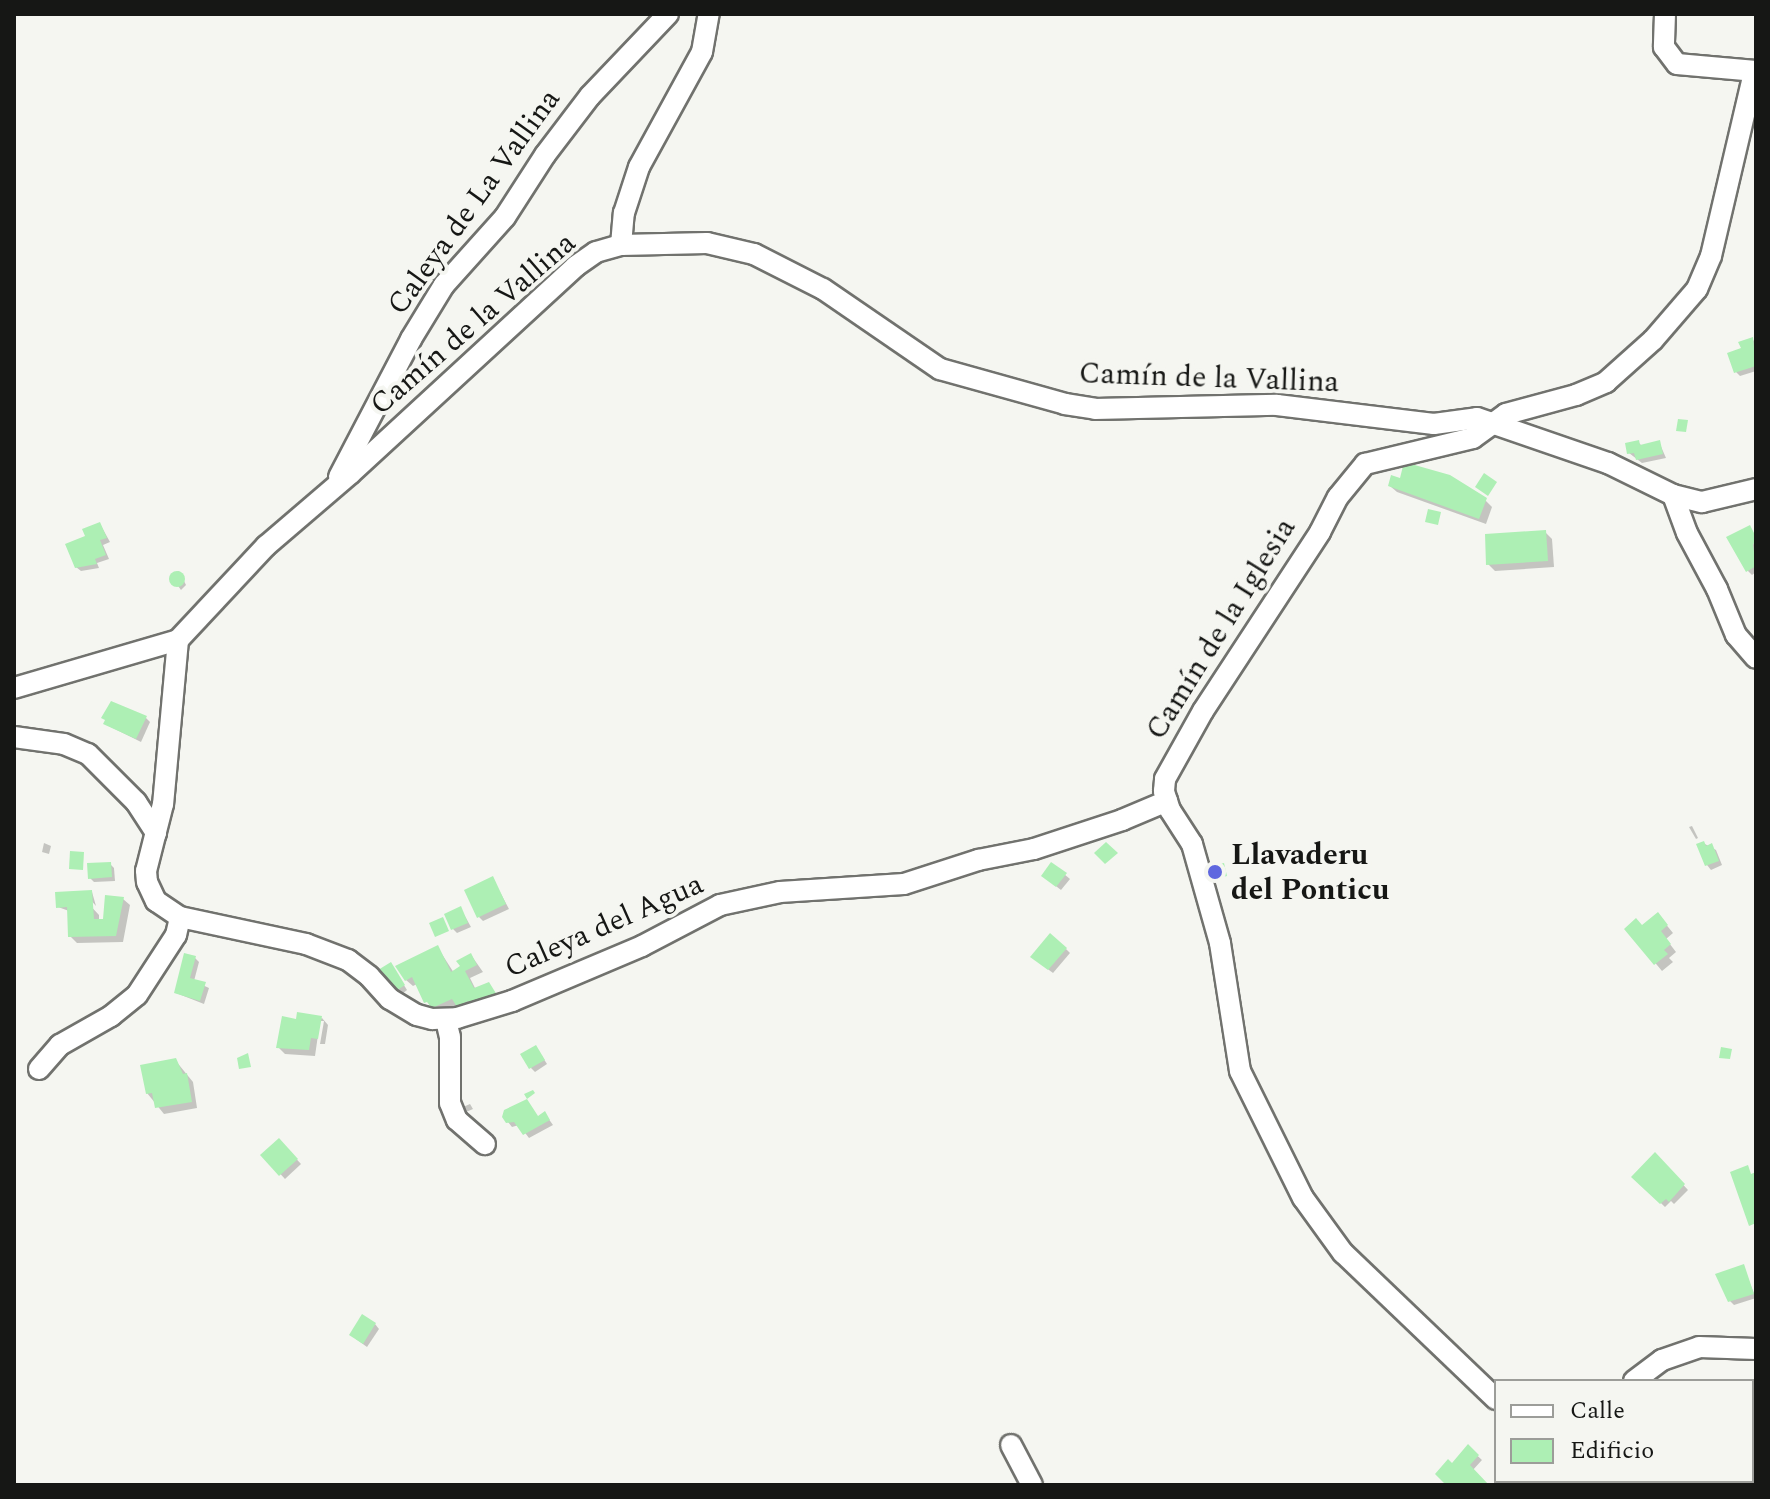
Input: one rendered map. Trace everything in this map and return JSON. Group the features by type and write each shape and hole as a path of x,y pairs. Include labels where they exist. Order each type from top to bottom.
{"street":[{"name":"Caleya de La Vallina","path":"333,488 398,363 444,285 505,217 545,155 590,96 668,14"},
{"path":"621,245 624,213 639,167 702,52 709,14"},
{"path":"1665,14 1664,47 1677,64 1755,71"},
{"name":"Camín de la Iglesia","path":"1167,801 1165,779 1170,765 1355,474 1372,460 1473,438 1506,414 1576,395 1606,382 1653,340 1697,289 1711,256 1755,71"},
{"name":"Camín de la Vallina","path":"178,640 233,578 576,266 596,252 621,245 707,243 754,254 823,289 940,369 1065,404 1095,409 1277,405 1434,424 1462,418 1495,423 1608,463 1673,495 1702,502 1756,489"},
{"path":"1673,495 1687,533 1717,589 1736,635 1756,658"},
{"path":"14,688 178,640 163,804 147,882 164,909 180,917 176,935 137,995 111,1016 60,1045 39,1069"},
{"path":"14,737 64,744 88,754 136,802 156,833"},
{"path":"1167,801 1192,844 1220,943 1240,1071 1303,1198 1343,1253 1494,1397"},
{"name":"Caleya del Agua","path":"180,917 322,950 360,968 402,1008 417,1015 446,1020 512,1001 604,964 720,905 780,892 904,884 978,860 1049,844 1167,801"},
{"path":"446,1020 450,1103 457,1120 485,1144"},
{"path":"1637,1379 1662,1360 1699,1347 1756,1349"},
{"path":"1011,1445 1032,1485"}],"building":[{"path":"1753,337 1756,366 1734,373 1727,353 1741,348 1738,342"},
{"path":"1678,419 1688,420 1686,432 1676,431"},
{"path":"1639,440 1640,445 1660,440 1663,454 1636,460 1634,453 1627,454 1625,443"},
{"path":"1404,462 1450,475 1487,498 1479,519 1388,486 1391,475 1400,478"},
{"path":"1484,473 1497,482 1488,496 1475,487"},
{"path":"1428,509 1441,512 1438,525 1425,522"},
{"path":"100,522 107,538 100,540 106,555 95,559 97,564 75,568 65,544 85,536 82,529"},
{"path":"1750,525 1756,537 1753,545 1756,566 1746,572 1726,537"},
{"path":"1546,530 1548,561 1486,565 1485,534"},
{"path":"174,571 180,571 185,579 183,585 174,587 169,582 169,576"},
{"path":"111,701 147,716 136,739 103,724 105,720 101,718"},
{"path":"1704,841 1706,846 1712,843 1719,861 1705,866 1696,844"},
{"path":"1106,842 1118,853 1105,864 1094,853"},
{"path":"70,851 84,852 83,870 69,869"},
{"path":"111,862 112,877 88,879 87,863"},
{"path":"1051,862 1067,873 1056,887 1041,876"},
{"name":"Llavaderu del Ponticu","path":"1224,863 1227,876 1207,881 1203,868"},
{"path":"493,876 506,904 477,918 464,890"},
{"path":"92,890 94,919 103,919 105,895 124,897 116,936 68,937 67,907 56,908 55,892"},
{"path":"461,906 468,923 451,930 444,914"},
{"path":"1658,912 1668,925 1661,931 1671,944 1664,950 1668,954 1654,965 1624,929 1636,918 1642,925"},
{"path":"443,917 449,931 435,937 429,923"},
{"path":"1050,933 1067,948 1048,970 1030,957"},
{"path":"438,945 451,972 460,966 456,961 471,953 477,965 465,971 474,988 489,982 497,995 470,1005 468,1001 457,1007 452,999 432,1008 427,1002 424,1003 412,977 405,981 395,966"},
{"path":"184,953 196,956 190,978 206,982 200,1001 174,993"},
{"path":"391,962 405,985 396,991 378,970"},
{"path":"297,1012 322,1016 318,1039 311,1038 309,1050 276,1048 282,1016 296,1019"},
{"path":"536,1045 545,1060 529,1069 520,1054"},
{"path":"1721,1047 1732,1049 1730,1059 1719,1058"},
{"path":"248,1053 251,1067 239,1069 237,1058"},
{"path":"176,1058 183,1074 187,1073 192,1102 155,1108 152,1093 146,1094 140,1065"},
{"path":"533,1090 535,1093 527,1099 524,1094"},
{"path":"527,1099 538,1116 545,1111 550,1120 523,1135 514,1122 506,1123 502,1117 504,1110"},
{"path":"279,1138 298,1159 279,1176 260,1155"},
{"path":"1655,1152 1685,1184 1669,1202 1666,1199 1660,1204 1631,1177"},
{"path":"1748,1165 1751,1174 1756,1172 1756,1223 1749,1226 1730,1172"},
{"path":"1744,1264 1754,1294 1728,1302 1715,1274"},
{"path":"362,1314 376,1323 363,1344 349,1335"},
{"path":"1468,1444 1479,1455 1470,1465 1489,1485 1446,1485 1435,1474 1448,1459 1452,1463"}],"place":[{"name":"Llavaderu del Ponticu","path":"1215,872"}]}
